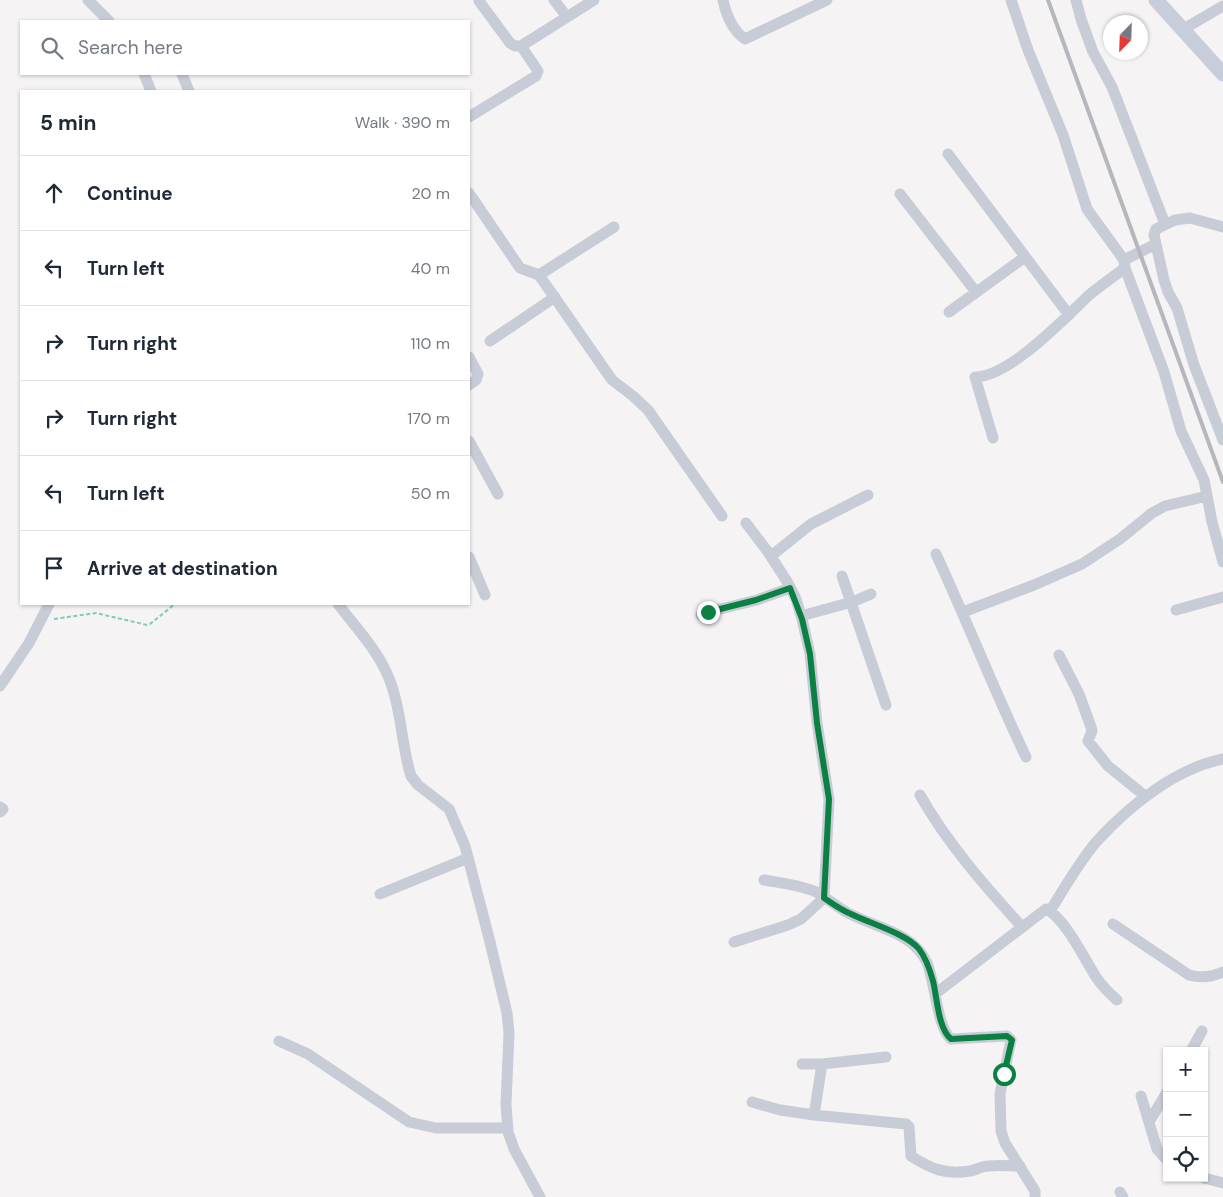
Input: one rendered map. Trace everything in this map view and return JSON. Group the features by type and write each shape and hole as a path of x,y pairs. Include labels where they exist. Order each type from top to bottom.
{"main road":[{"path":"1156,0 1223,74"}],"street":[{"path":"88,0 108,20"},
{"path":"554,0 567,17"},
{"path":"479,1 510,43 515,46 521,46 594,0"},
{"path":"724,0 730,21 745,39 827,0"},
{"path":"1011,0 1028,50 1063,135 1088,209 1124,264 1164,372 1181,431 1204,480 1214,530 1223,562"},
{"path":"1076,0 1093,52 1112,86 1165,224"},
{"path":"1182,30 1223,6"},
{"path":"470,116 536,76 538,71 521,46"},
{"path":"144,75 151,90"},
{"path":"182,75 189,90"},
{"path":"948,154 1069,315"},
{"path":"470,194 520,268 539,275 612,380 634,396 648,410 722,516"},
{"path":"900,194 976,292"},
{"path":"1223,227 1190,218 1165,224 1156,229 1154,236 1168,292 1178,308 1194,365 1223,440"},
{"path":"539,275 614,227"},
{"path":"993,438 975,377 997,372 1010,365 1069,315 1124,264 1156,244"},
{"path":"949,312 1024,257"},
{"path":"490,341 554,297"},
{"path":"470,359 478,374 476,380 470,384"},
{"path":"470,443 498,494"},
{"path":"771,556 811,524 868,495"},
{"path":"963,612 1082,564 1120,539 1152,512 1165,506 1207,496"},
{"path":"734,942 795,922 801,919 824,898 829,799 817,723 810,654 801,616 790,588 771,556 746,523"},
{"path":"936,554 963,612 991,683 1026,757"},
{"path":"470,559 485,595"},
{"path":"842,576 886,705"},
{"path":"701,615 756,600 790,588"},
{"path":"801,616 852,602 871,594"},
{"path":"1176,610 1223,597"},
{"path":"0,686 29,643 48,605"},
{"path":"339,605 374,650 388,676 397,705 411,776 418,785 449,809 468,858 489,938 509,1032 506,1104 508,1128 514,1149 540,1197"},
{"path":"1058,655 1079,694 1091,727 1092,731 1088,741 1108,766 1145,796"},
{"path":"1050,911 1080,863 1097,841 1145,796 1189,770 1223,759"},
{"path":"920,795 965,860 1022,927"},
{"path":"0,806 3,809 0,812"},
{"path":"380,894 468,858"},
{"path":"764,880 799,886 817,893 848,913 905,938 918,948 926,962 942,1027 951,1039 1007,1036 1012,1040 1000,1094 1000,1122 1005,1143 1035,1190 1035,1197"},
{"path":"935,994 1046,909 1063,924 1097,978 1117,1000"},
{"path":"1113,924 1189,975 1198,977 1217,975 1223,972"},
{"path":"1193,1047 1202,1031"},
{"path":"279,1041 308,1054 409,1122 436,1128 508,1128"},
{"path":"802,1064 822,1064 886,1057"},
{"path":"814,1115 822,1064"},
{"path":"1141,1096 1157,1149 1163,1156"},
{"path":"1149,1122 1163,1099"},
{"path":"752,1102 780,1110 814,1115 906,1124 909,1127 911,1156 931,1168 941,1171 966,1172 986,1166 1020,1166"},
{"path":"1208,1179 1223,1183"}],"path":[{"path":"39,624 57,618 96,613 146,625 150,624 174,605"}],"railway":[{"path":"1048,0 1223,482"}],"route":[{"path":"708,612 756,600 790,588 796,599 810,654 817,723 829,799 824,898 848,913 881,928 895,932 918,948 931,974 942,1027 951,1039 1007,1036 1012,1040 1004,1074"}]}
